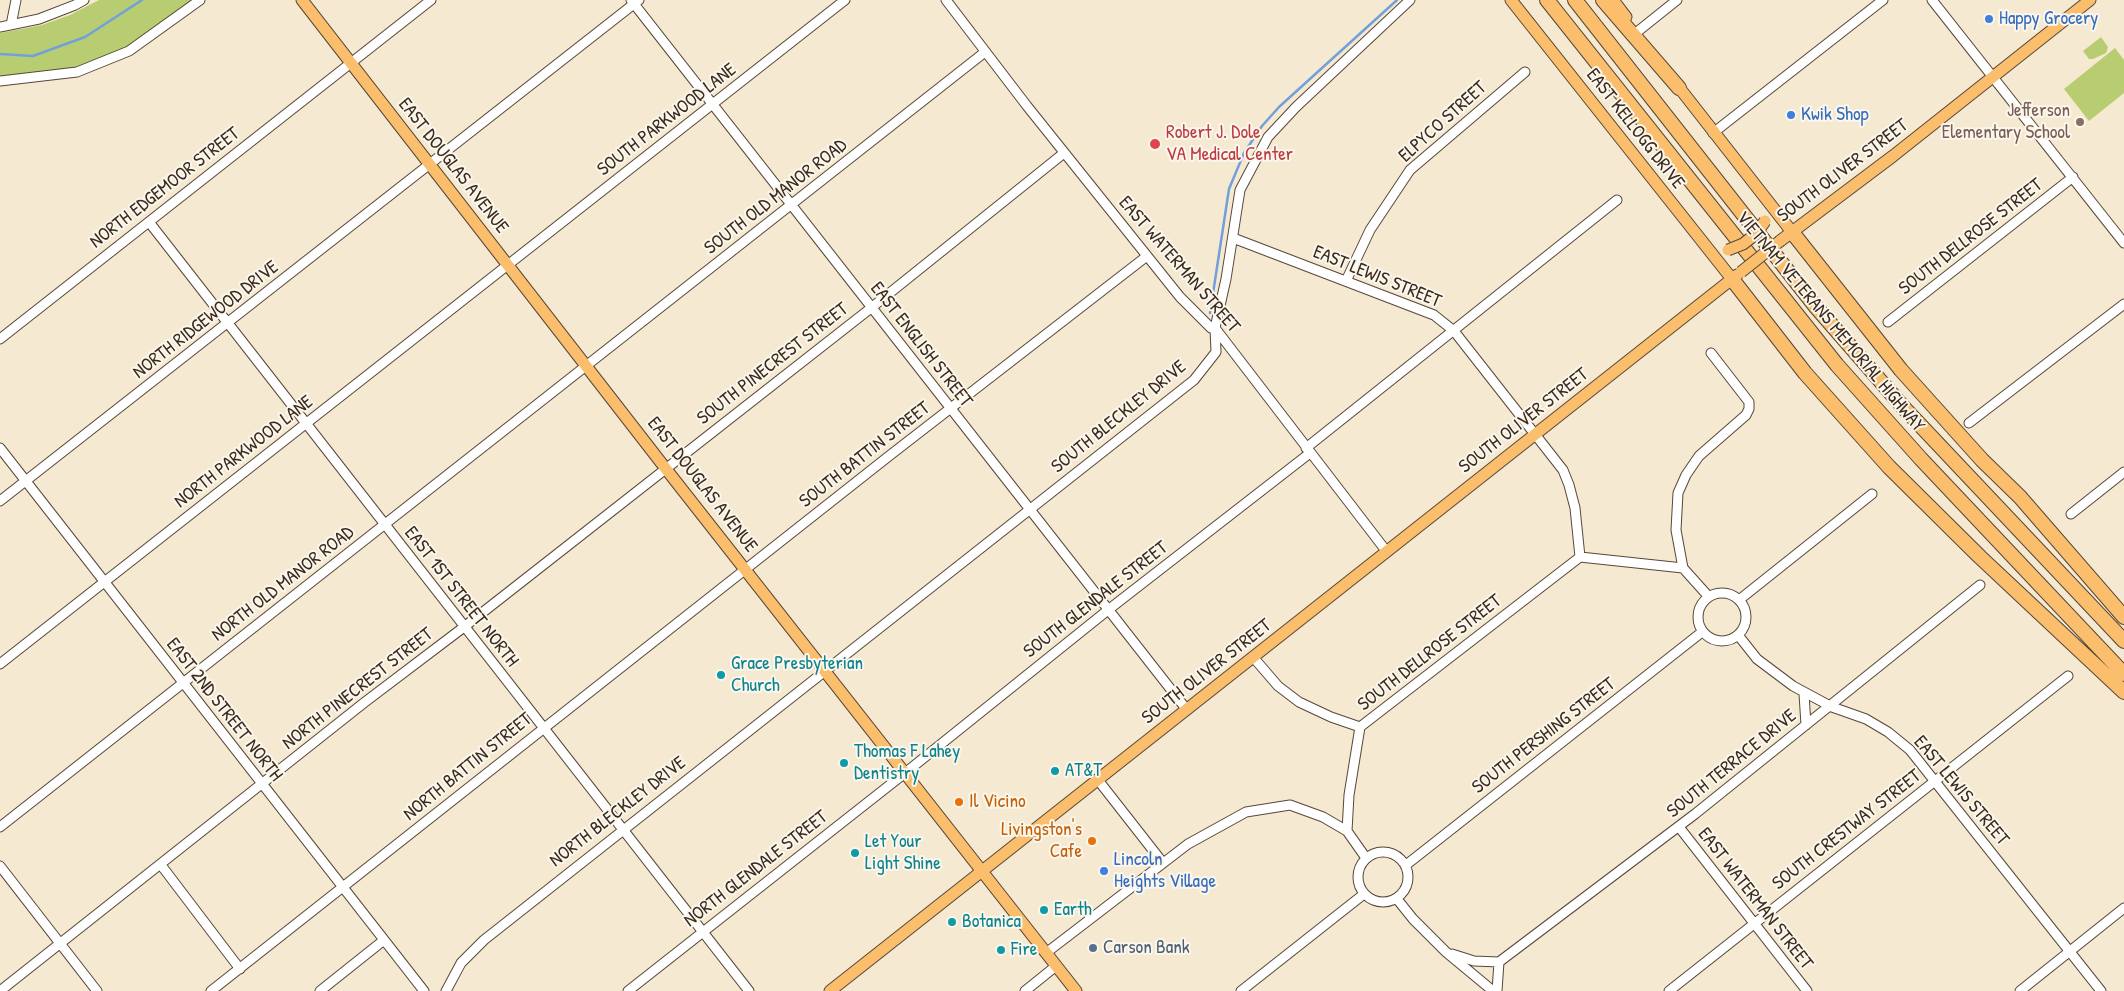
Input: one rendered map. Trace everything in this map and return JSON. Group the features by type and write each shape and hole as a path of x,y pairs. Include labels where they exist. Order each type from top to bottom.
{"highway":[{"name":"VIETNAM VETERANS MEMORIAL HIGHWAY","path":"1547,0 1836,365 1921,459 2124,674"},
{"name":"VIETNAM VETERANS MEMORIAL HIGHWAY","path":"1575,0 1816,307 1910,414 2124,641"},
{"path":"1602,0 1680,88"},
{"path":"1792,232 1901,370 1976,453 2020,496 2124,617"},
{"path":"1736,276 1805,373 1889,467 1980,557 2124,692"}],"main road":[{"name":"EAST DOUGLAS AVENUE","path":"302,0 666,469 1076,991"},
{"name":"EAST KELLOGG DRIVE","path":"1511,0 1703,243 1736,276"},
{"path":"1613,0 1713,133 1792,232"},
{"name":"SOUTH OLIVER STREET","path":"830,991 1780,241 1893,156 2090,0"},
{"path":"1703,243 1713,248 1728,250 1743,244 1756,234 1765,221 1766,205 1763,196"}],"street":[{"path":"12,25 16,0"},
{"path":"0,27 39,19 84,0"},
{"path":"0,80 77,72 129,51 200,0"},
{"name":"NORTH EDGEMOOR STREET","path":"0,339 431,0"},
{"name":"SOUTH PARKWOOD LANE","path":"508,265 845,0"},
{"name":"EAST WATERMAN STREET","path":"946,0 985,52 1180,297 1212,328 1215,328 1387,552"},
{"name":"SOUTH BLECKLEY DRIVE","path":"824,671 1194,380 1216,352 1215,328 1233,238 1240,190 1268,137 1296,107 1410,0"},
{"path":"1637,32 1677,0"},
{"path":"1713,133 1883,0"},
{"path":"1932,0 2124,243"},
{"name":"EAST ENGLISH STREET","path":"635,1 791,206 1187,710"},
{"name":"NORTH RIDGEWOOD DRIVE","path":"0,501 431,165 635,1"},
{"name":"SOUTH OLD MANOR ROAD","path":"587,367 985,52"},
{"name":"ELPYCO STREET","path":"1346,281 1370,230 1410,170 1525,72"},
{"name":"SOUTH PINECREST STREET","path":"666,469 871,308 1064,152"},
{"name":"SOUTH DELLROSE STREET","path":"1888,322 2073,178"},
{"name":"SOUTH GLENDALE STREET","path":"905,774 1617,200"},
{"name":"EAST 1ST STREET NORTH","path":"148,222 749,991"},
{"name":"EAST LEWIS STREET","path":"1233,238 1434,315 1454,331 1563,470 1570,486 1575,508 1580,557"},
{"name":"SOUTH BATTIN STREET","path":"747,570 950,408 1147,256"},
{"name":"NORTH PARKWOOD LANE","path":"0,664 508,265"},
{"path":"1969,423 2124,304"},
{"path":"1708,597 1683,568 1676,530 1678,493 1686,474 1698,456 1746,415 1749,409 1749,402 1711,353"},
{"name":"NORTH OLD MANOR ROAD","path":"0,827 587,367"},
{"name":"EAST 2ND STREET NORTH","path":"0,448 424,991"},
{"name":"NORTH PINECREST STREET","path":"0,991 666,469"},
{"path":"2071,514 2124,472"},
{"path":"1739,600 1872,494"},
{"path":"1580,557 1683,568"},
{"name":"SOUTH DELLROSE STREET","path":"1346,831 1349,795 1360,727 1580,557"},
{"name":"NORTH BATTIN STREET","path":"211,991 543,728 747,570"},
{"name":"SOUTH TERRACE DRIVE","path":"1499,962 1679,827 1980,585"},
{"path":"1723,593 1739,600 1746,612 1746,620 1744,628 1738,635 1731,640 1722,642 1714,640 1702,632 1698,619 1699,611 1708,597 1723,593"},
{"name":"SOUTH PERSHING STREET","path":"1406,865 1702,632"},
{"name":"EAST LEWIS STREET","path":"1738,635 1757,659 1804,694 1866,719 1888,732 1910,750 2101,991"},
{"path":"1253,658 1278,686 1299,702 1331,717 1360,727"},
{"name":"NORTH BLECKLEY DRIVE","path":"446,991 461,963 484,940 824,671"},
{"name":"SOUTH CRESTWAY STREET","path":"1669,991 2068,676"},
{"path":"1804,694 1806,725"},
{"name":"NORTH GLENDALE STREET","path":"628,991 905,774"},
{"path":"1098,780 1163,863"},
{"path":"1046,953 1188,844 1246,812 1290,805 1323,817 1346,831 1366,858"},
{"name":"EAST WATERMAN STREET","path":"1679,827 1807,991"},
{"path":"1379,852 1388,852 1406,865 1407,885 1404,893 1397,899 1378,902 1364,894 1358,882 1358,874 1366,858 1379,852"},
{"path":"161,865 240,968"},
{"path":"0,866 97,991"},
{"path":"1241,991 1364,894"},
{"path":"1397,899 1413,919 1446,952 1493,991"},
{"path":"2020,991 2124,908"},
{"path":"320,991 384,940"},
{"path":"1446,952 1474,961 1499,962 1497,991"},
{"path":"1025,991 1056,966"}],"green space":[{"path":"99,0 192,0 164,22 120,51 71,69 0,77 0,33 42,25 70,15"},
{"path":"2101,37 2108,47 2106,53 2089,59 2083,51"},
{"path":"2115,48 2124,60 2124,93 2089,121 2064,89"}],"waterway":[{"path":"0,54 33,56 85,37 142,0"},
{"path":"1210,313 1229,189 1244,153 1262,126 1279,107 1397,0"}],"place":[{"name":"Happy Grocery","path":"1989,19"},
{"name":"Kwik Shop","path":"1791,115"},
{"name":"Jefferson Elementary School","path":"2080,122"},
{"name":"Robert J. Dole VA Medical Center","path":"1155,144"},
{"name":"Grace Presbyterian Church","path":"721,675"},
{"name":"Thomas F Lahey Dentistry","path":"844,763"},
{"name":"AT&T","path":"1055,771"},
{"name":"Il Vicino","path":"959,802"},
{"name":"Livingston's Cafe","path":"1092,841"},
{"name":"Let Your Light Shine","path":"855,853"},
{"name":"Lincoln Heights Village","path":"1104,871"},
{"name":"Earth","path":"1044,910"},
{"name":"Botanica","path":"952,922"},
{"name":"Carson Bank","path":"1093,948"},
{"name":"Fire","path":"1001,950"}]}
